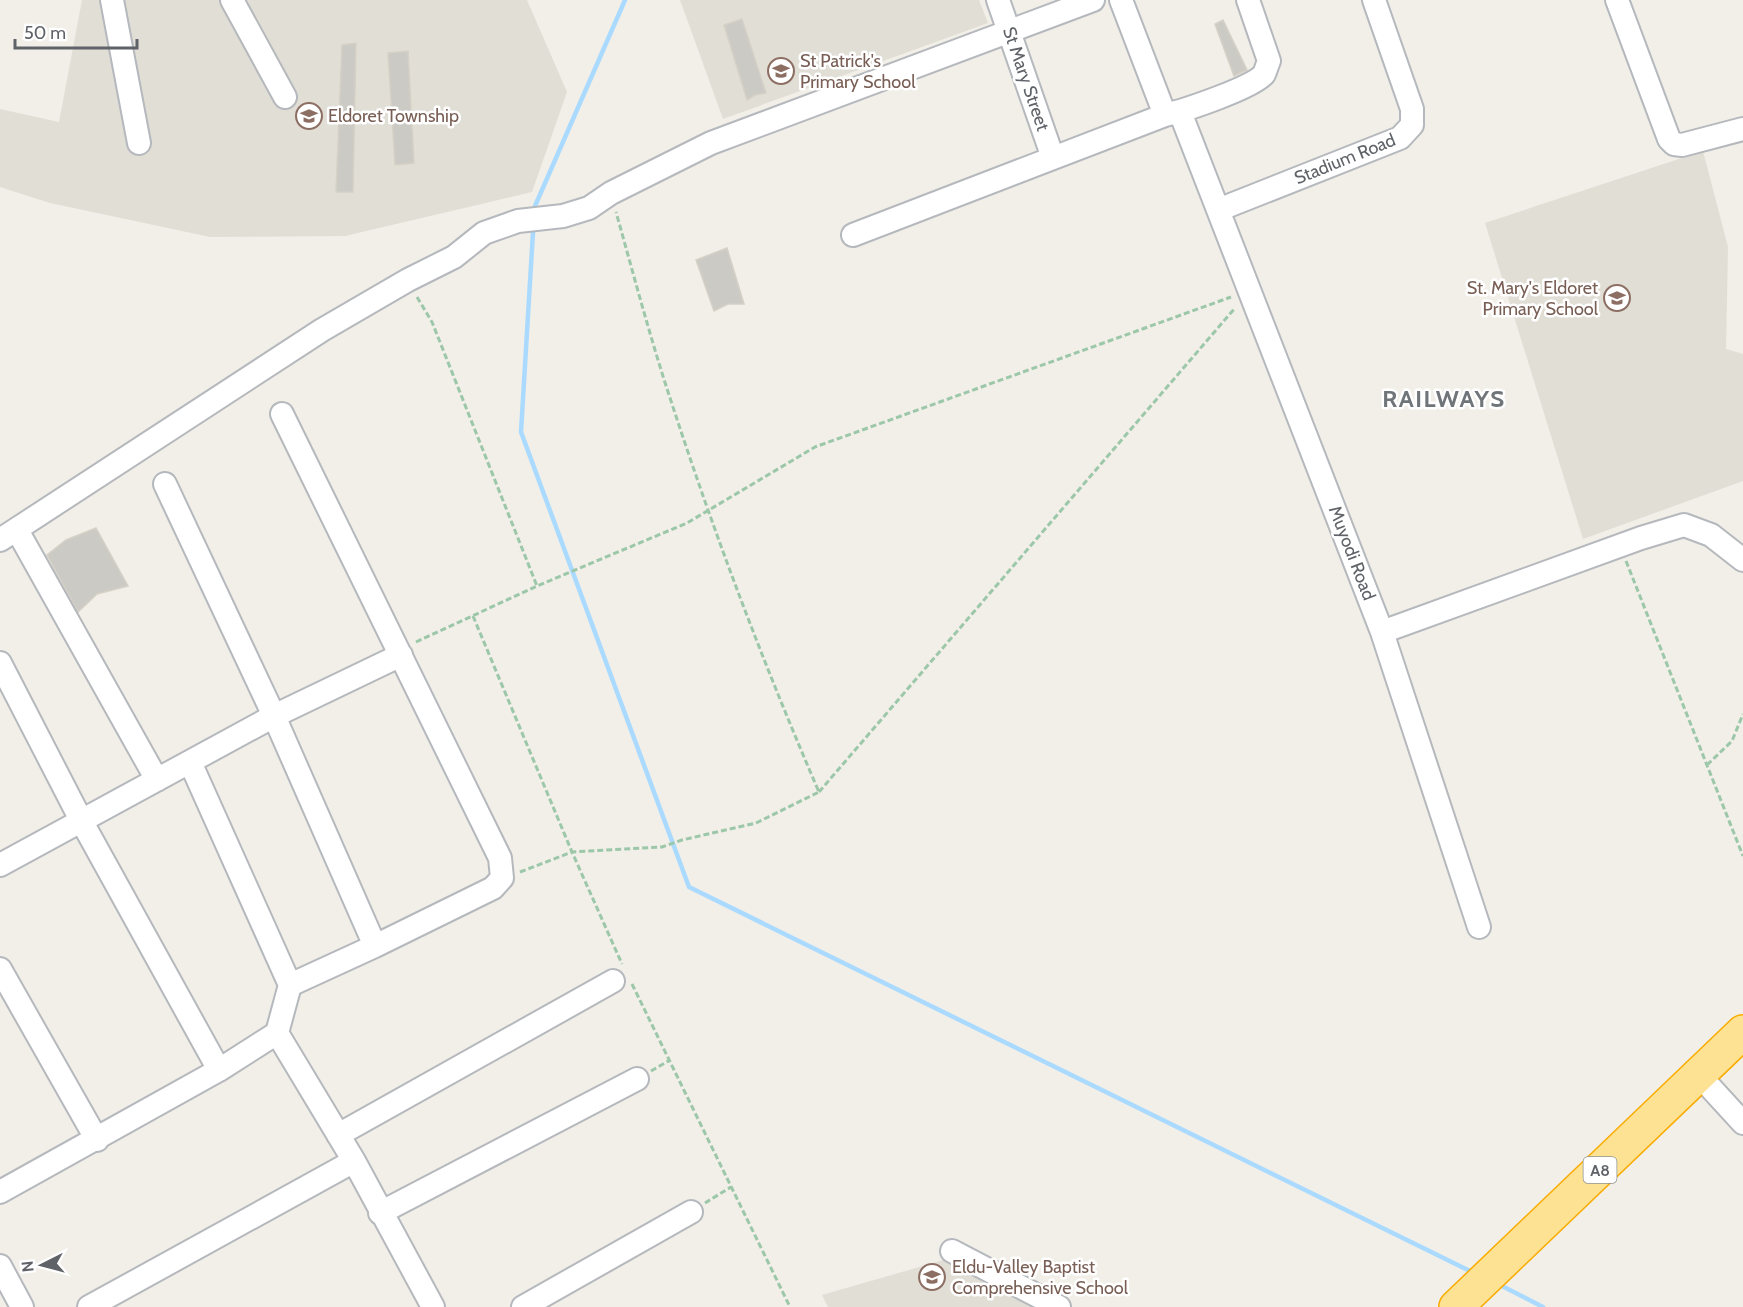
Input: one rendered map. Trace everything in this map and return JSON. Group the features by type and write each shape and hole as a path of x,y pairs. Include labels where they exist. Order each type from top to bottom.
{"highway":[{"name":"A8","path":"1456,1307 1743,1032"}],"street":[{"path":"112,0 139,143"},
{"path":"232,0 285,97"},
{"name":"St Mary Street","path":"998,0 1053,158"},
{"path":"157,780 9,535 322,330 408,280 454,257 484,233 518,220 562,216 589,208 611,193 711,143 1093,0"},
{"name":"Muyodi Road","path":"1122,0 1218,210 1382,632 1479,927"},
{"path":"853,236 1251,84 1263,75 1269,61 1248,0"},
{"name":"Stadium Road","path":"1218,210 1400,138 1412,125 1412,109 1374,0"},
{"path":"1617,0 1669,139 1674,144 1682,145 1743,129"},
{"path":"282,414 500,858 502,878 494,888 290,985"},
{"path":"165,484 274,716 375,946"},
{"path":"1382,632 1684,525 1711,535 1743,560"},
{"path":"0,865 274,716 400,652"},
{"path":"0,663 82,822 219,1070"},
{"path":"0,1192 219,1070 277,1033 290,985 190,762"},
{"path":"0,969 96,1140"},
{"path":"338,1135 623,978"},
{"path":"277,1033 354,1161 380,1213 433,1307"},
{"path":"1699,1075 1743,1123"},
{"path":"380,1213 637,1079"},
{"path":"89,1307 354,1161"},
{"path":"523,1307 691,1212"},
{"path":"952,1251 1059,1307"},
{"path":"0,1266 22,1307"}],"path":[{"path":"611,193 671,402 708,511 782,706 819,792"},
{"path":"408,280 432,322 537,586"},
{"path":"400,652 537,586 687,523 815,447 1250,291"},
{"path":"502,878 572,852 662,847 682,840 756,823 819,792 1250,291"},
{"path":"1620,546 1743,856"},
{"path":"473,616 623,978 790,1307"},
{"path":"1707,765 1732,741 1743,714"},
{"path":"691,1212 730,1187"}],"shaded area":[{"name":"Eldoret Township","path":"82,0 527,0 567,92 532,192 345,236 210,237 50,203 0,187 0,109 59,122"},
{"name":"St Patrick's Primary School","path":"680,0 979,0 988,23 723,119"},
{"name":"St. Mary's Eldoret Primary School","path":"1703,151 1728,247 1726,349 1743,354 1743,481 1583,539 1485,223"},
{"name":"Eldu-Valley Baptist Comprehensive School","path":"947,1259 1032,1307 828,1307 822,1295"}],"building":[{"path":"742,19 766,93 755,95 747,100 724,25"},
{"path":"1223,20 1247,70 1234,76 1215,24"},
{"path":"356,43 353,192 336,192 342,45"},
{"path":"408,51 414,163 395,165 388,53"},
{"path":"727,248 744,304 728,304 714,311 696,260"},
{"path":"96,528 128,586 97,594 78,612 47,555 66,540"}],"waterway":[{"path":"535,206 625,0"},
{"path":"533,232 521,432 689,887 1472,1272"},
{"path":"1502,1286 1543,1307"}],"place":[{"name":"St Patrick's Primary School","path":"781,71"},
{"name":"Eldoret Township","path":"309,116"},
{"name":"St. Mary's Eldoret Primary School","path":"1617,298"},
{"name":"Eldu-Valley Baptist Comprehensive School","path":"932,1277"}],"district":[{"name":"RAILWAYS","path":"1444,398"}]}
